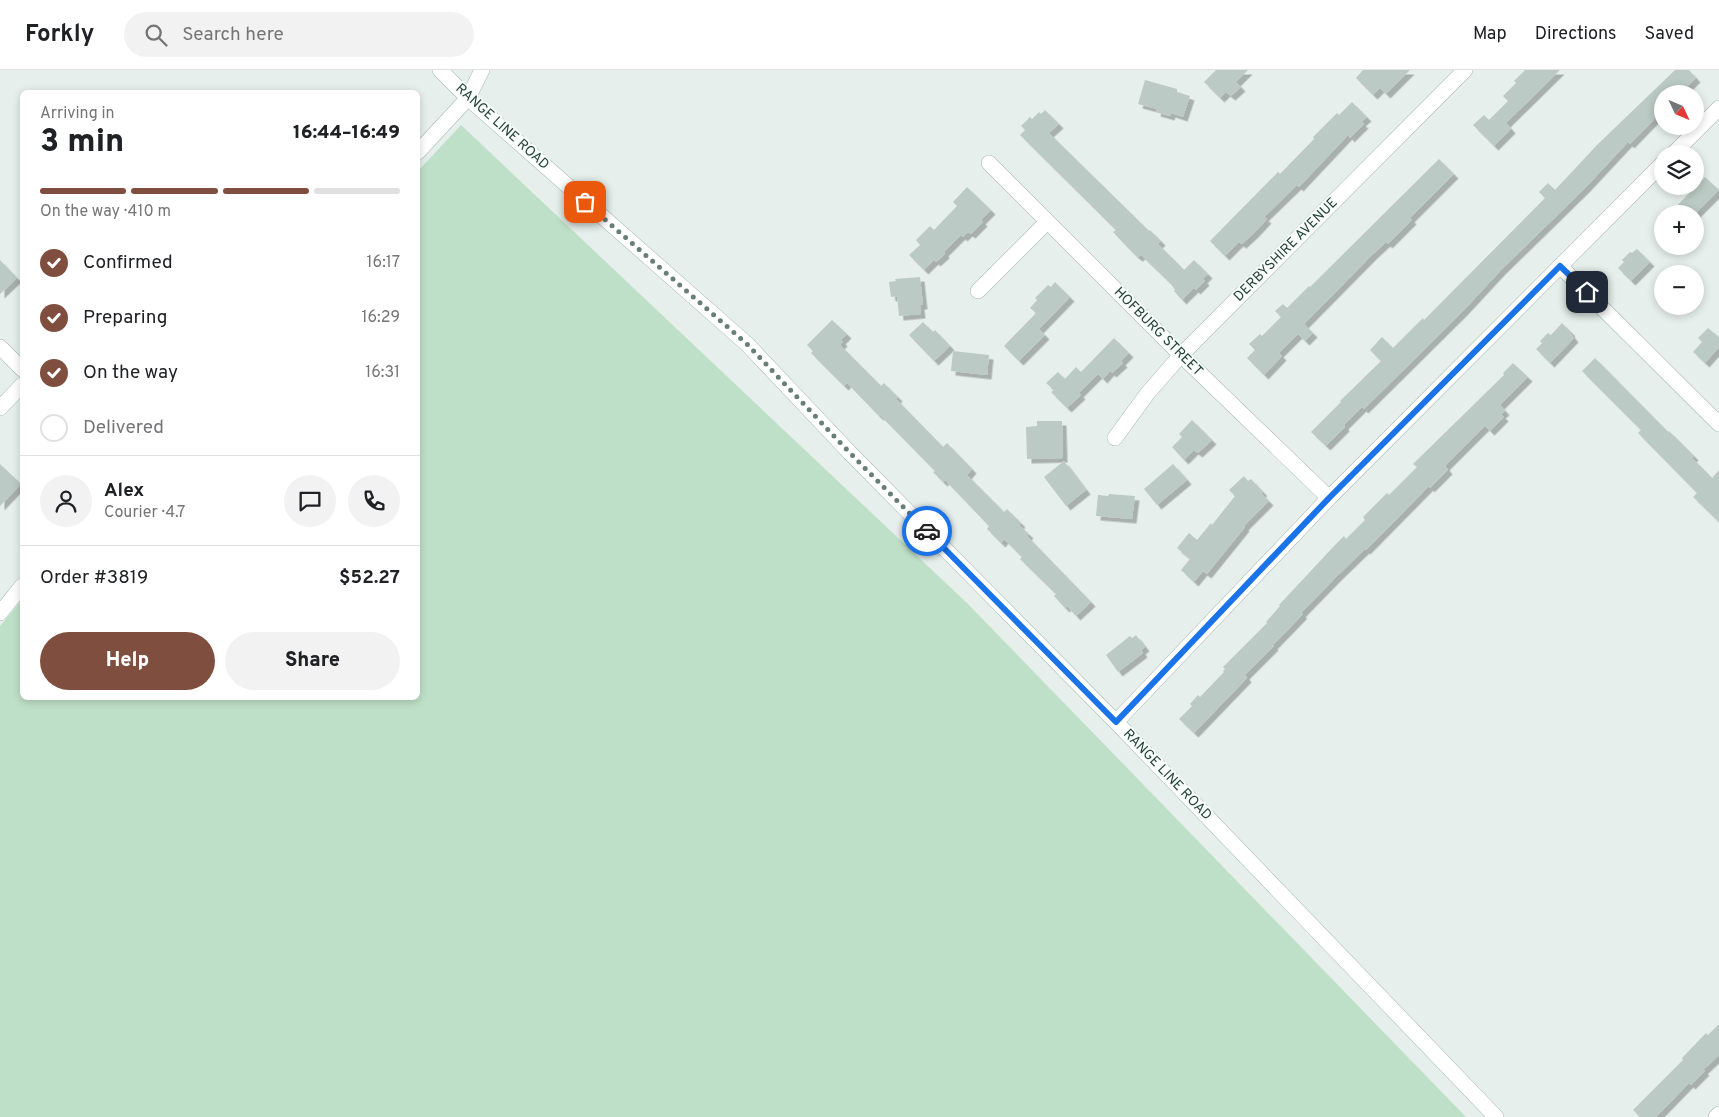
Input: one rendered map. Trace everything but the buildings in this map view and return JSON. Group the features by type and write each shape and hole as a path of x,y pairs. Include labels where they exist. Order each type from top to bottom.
{"street":[{"name":"RANGE LINE ROAD","path":"440,70 468,98 747,344 850,453 1116,722 1496,1117"},
{"path":"420,150 468,98 482,70"},
{"name":"DERBYSHIRE AVENUE","path":"1116,438 1147,394 1181,355 1465,70"},
{"path":"1682,145 1719,108"},
{"name":"HOFBURG STREET","path":"989,163 1181,355 1329,498"},
{"path":"1116,722 1329,498 1654,172"},
{"path":"978,291 1047,222"},
{"path":"1560,266 1719,424"},
{"path":"0,347 20,367"},
{"path":"0,408 20,387"},
{"path":"0,613 20,588"},
{"path":"1716,1117 1719,1114"}],"green space":[{"path":"461,125 968,604 1466,1117 0,1117 0,626 20,602 20,700 420,700 420,169"}],"way so far":[{"path":"585,202 747,344 927,531"}],"route":[{"path":"927,531 1116,722 1329,498 1560,266 1587,292"}]}
